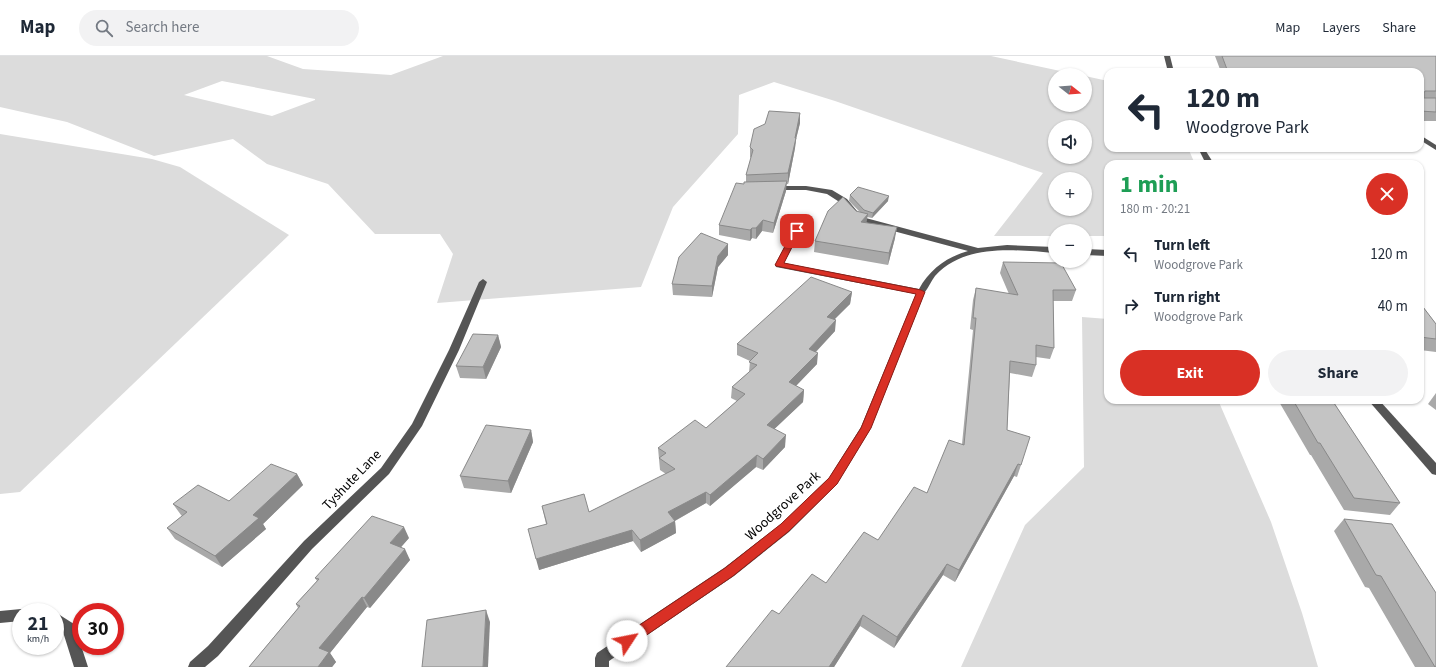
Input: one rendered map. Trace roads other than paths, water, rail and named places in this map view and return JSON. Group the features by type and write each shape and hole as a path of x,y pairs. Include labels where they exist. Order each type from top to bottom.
{"street":[{"path":"1167,56 1170,68"},
{"path":"1424,140 1436,148"},
{"path":"767,188 806,188 829,192 844,201 859,219 976,250"},
{"path":"797,231 779,265 921,292"},
{"name":"Woodgrove Park","path":"602,662 729,572 785,528 833,481 866,428 921,292 933,273 963,254 976,250 1005,247 1048,250"},
{"path":"1092,252 1104,253"},
{"name":"Tyshute Lane","path":"195,667 213,651 308,545 385,470 417,426 454,350 483,282"},
{"path":"1377,404 1436,471"},
{"path":"0,617 12,616"},
{"path":"64,624 69,628 81,667"}]}
